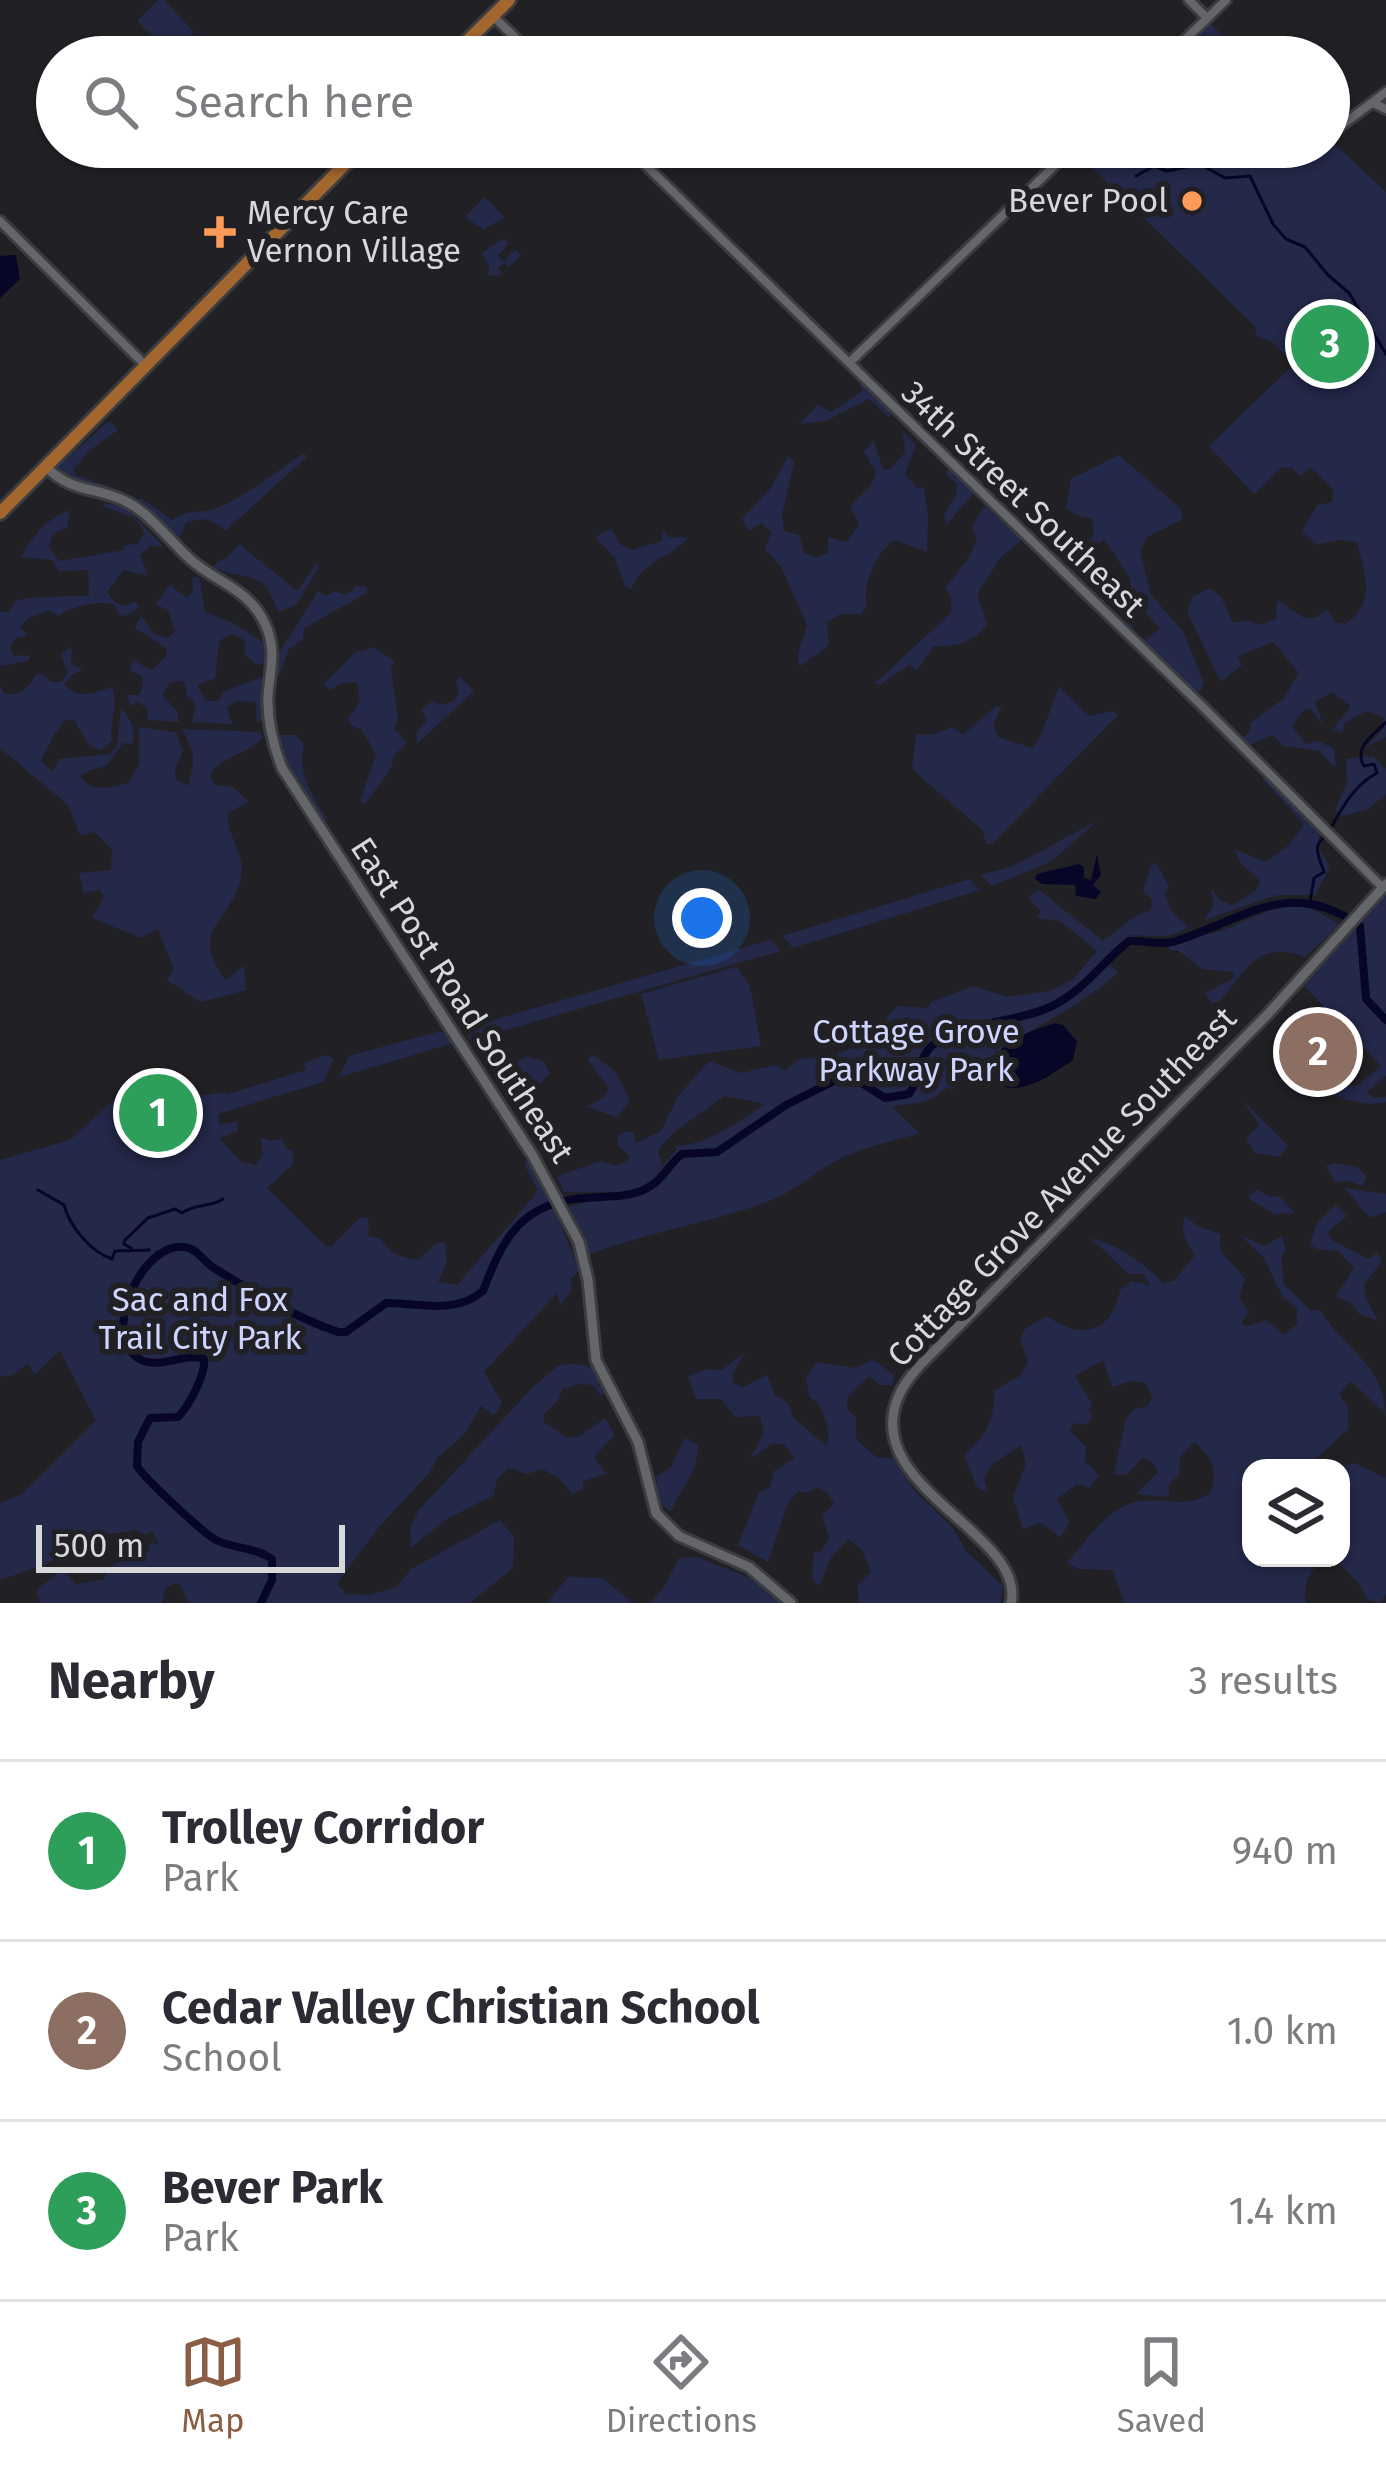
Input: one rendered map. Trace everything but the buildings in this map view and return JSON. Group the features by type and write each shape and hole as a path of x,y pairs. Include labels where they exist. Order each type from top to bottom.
{"main road":[{"path":"473,36 509,0"},
{"path":"0,513 341,168"},
{"name":"East Post Road Southeast","path":"46,467 70,487 119,498 136,507 193,562 237,588 259,612 272,650 268,710 282,768 568,1222 585,1260 596,1360 638,1442 656,1513 683,1539 749,1567 791,1603"},
{"name":"Cottage Grove Avenue Southeast","path":"1011,1603 1013,1585 1004,1565 921,1484 904,1459 893,1425 898,1398 919,1367 1259,1024 1384,886"}],"street":[{"path":"1190,0 1208,18"},
{"path":"1189,36 1226,0"},
{"path":"493,16 513,36"},
{"path":"1350,121 1382,100"},
{"name":"34th Street Southeast","path":"649,168 1384,886"},
{"path":"849,363 1052,168"},
{"path":"0,221 146,366"}],"green space":[{"path":"158,0 164,0 194,32 153,36 137,21"},
{"path":"1211,24 1223,36 1199,36"},
{"path":"1350,159 1386,192 1386,737 1366,747 1384,728 1383,717 1366,711 1345,723 1342,733 1333,729 1351,706 1332,692 1315,702 1323,725 1310,708 1292,726 1306,744 1319,741 1334,749 1336,768 1319,751 1283,746 1273,735 1249,745 1244,737 1250,723 1284,698 1299,673 1273,642 1238,656 1242,665 1221,682 1187,612 1192,597 1210,588 1221,597 1233,623 1247,620 1258,625 1276,619 1277,600 1304,618 1316,618 1327,609 1335,622 1345,624 1365,597 1357,542 1316,545 1302,531 1317,505 1332,502 1334,490 1310,467 1301,477 1292,468 1282,467 1254,494 1209,446 1294,364 1272,342 1256,336 1255,326 1092,168 1350,168"},
{"path":"485,197 504,217 484,230 465,217"},
{"path":"504,238 509,243 498,256 504,261 515,250 521,255 509,267 504,263 498,268 499,276 487,275 490,269 482,253"},
{"path":"857,377 894,413 889,417 869,399 826,421 799,424 818,405 831,412 862,391"},
{"path":"109,421 118,430 73,470 126,496 82,486 57,467"},
{"path":"903,431 916,445 905,474 917,488 924,487 927,552 895,540 888,545 872,569 862,614 840,614 827,623 829,645 799,667 807,625 781,567 765,549 771,532 762,523 749,531 742,519 771,488 788,456 794,462 782,515 784,531 799,535 804,553 817,558 828,553 828,537 846,542 859,525 850,506 871,486 876,472 864,452 874,440 883,470 890,469 905,452"},
{"path":"304,453 307,457 225,531 212,521 197,520 186,523 178,541 137,502 140,498 173,520 213,509 242,496"},
{"path":"1119,455 1180,508 1183,519 1147,537 1140,551 1151,595 1183,631 1204,683 1197,695 1143,642 1160,629 1145,611 1134,615 1132,631 1122,622 1136,608 1129,577 1104,539 1089,553 1082,550 1094,534 1092,518 1066,508 1071,479"},
{"path":"948,468 974,493 946,525 944,514 956,496 957,484 946,475"},
{"path":"104,503 125,507 164,547 150,546 140,555 148,576 123,570 107,592 126,606 136,601 138,608 126,616 119,615 114,604 92,604 59,616 49,610 28,618 20,627 28,636 16,638 10,647 13,655 30,656 28,661 0,666 0,611 9,612 17,600 89,595 88,570 59,571 52,560 21,557 41,529 70,510 67,528 53,533 49,547 59,561 124,550 145,533 134,518"},
{"path":"985,506 1022,540 1002,556 977,594 987,624 964,642 934,646 917,671 910,664 880,685 875,683 951,613 951,596 945,588 967,561 977,540 972,526"},
{"path":"611,529 620,544 632,550 662,541 663,530 669,537 688,538 650,565 631,589 625,586 615,558 595,537"},
{"path":"239,544 297,591 317,563 296,605 279,612 259,581 211,567"},
{"path":"192,577 199,577 205,612 265,643 268,665 255,664 245,654 245,641 235,635 226,637 219,642 215,678 197,685 206,701 218,701 224,691 266,676 263,719 257,723 256,702 238,701 227,707 232,724 192,722 196,704 187,696 184,681 170,682 162,695 177,711 179,722 147,720 148,710 139,702 130,706 127,695 139,695 143,685 142,676 130,671 132,660 152,670 167,655 166,648 135,628 141,616 154,634 167,638 175,632 168,610 155,604 170,585 187,598 193,591"},
{"path":"357,585 367,588 367,593 304,628 303,639 288,650 279,677 274,677 279,653 318,591 326,596 334,591 346,595"},
{"path":"72,646 71,663 83,670 65,684 80,694 112,687 112,741 101,750 90,747 75,721 67,719 41,760 52,772 59,759 110,754 117,747 121,708 132,724 132,744 123,743 106,766 80,777 90,785 128,783 139,764 139,727 176,732 183,751 176,779 188,786 193,756 182,729 261,732 256,744 219,764 210,777 216,785 233,787 248,801 228,814 241,877 215,926 210,949 225,980 244,965 246,990 201,1002 167,980 174,970 158,929 141,938 92,918 104,897 99,890 84,893 79,873 111,870 112,850 95,832 80,835 68,805 0,748 0,685 4,693 15,694 38,672 61,682 68,673 61,654"},
{"path":"374,647 395,662 391,668 398,719 394,728 406,743 365,804 360,801 376,754 361,729 348,719 360,701 357,682 330,690 323,684 356,652"},
{"path":"459,676 474,691 417,744 417,731 427,720 422,710 432,701 442,705 454,701"},
{"path":"1059,687 1089,716 1113,711 1118,715 992,844 986,844 983,831 912,769 916,734 931,735 953,727 963,735 1002,706 993,725 998,737 1032,748"},
{"path":"279,735 296,735 304,745 304,774 327,819 324,824 284,759"},
{"path":"1373,756 1386,769 1386,794 1367,810 1342,816 1335,809 1347,784 1346,759"},
{"path":"1262,779 1319,830 1319,849 1330,867 1315,895 1277,895 1204,920 1214,906 1211,889 1221,901 1233,905 1255,891 1260,881 1234,849 1266,862 1289,845 1304,824"},
{"path":"1097,821 1052,861 992,886 981,875 1013,866"},
{"name":"Cottage Grove Parkway Park","path":"1152,863 1169,887 1164,893 1172,912 1188,927 1167,936 1131,935 1103,959 1118,973 1098,989 990,1057 952,1090 947,1087 926,1101 892,1107 920,1133 839,1159 767,1202 587,1255 585,1237 568,1207 624,1192 564,1192 557,1176 601,1161 616,1166 627,1162 629,1156 618,1145 618,1136 633,1132 636,1143 661,1131 679,1095 709,1061 741,1073 776,1065 785,1071 800,1059 827,1057 859,1046 866,1033 872,1033 898,1006 928,1008 931,1002 973,986 1007,997 1050,991 1072,980 1097,951 1060,921 1037,918 1041,911 1028,898 1039,890 1103,941 1151,910 1152,899 1143,891","holes":["724,1096 765,1104 710,1137 674,1146 677,1149 653,1178 662,1165 658,1150 673,1133"]},
{"path":"970,879 980,890 793,948 782,936"},
{"path":"1386,893 1386,1076 1367,1092 1374,1098 1386,1097 1386,1102 1371,1104 1341,1099 1344,1095 1339,1098 1325,1090 1331,1081 1341,1088 1350,1084 1354,1088 1381,1066 1304,986"},
{"path":"1306,906 1340,924 1305,957 1276,952 1255,960 1220,1001 1212,1003 1205,993 1232,979 1234,972 1203,969 1163,941 1219,932 1277,907"},
{"path":"770,940 781,951 470,1040 462,1029"},
{"path":"736,967 750,986 761,1046 659,1060 641,994"},
{"path":"447,1032 454,1043 339,1077 349,1056"},
{"name":"Sac and Fox Trail City Park","path":"326,1055 334,1059 323,1082 218,1114 220,1125 237,1121 238,1131 219,1138 240,1161 256,1165 263,1154 260,1137 282,1139 293,1151 293,1164 267,1188 325,1246 331,1247 360,1218 368,1218 369,1236 380,1238 405,1258 417,1260 445,1242 447,1263 438,1282 457,1285 536,1194 524,1164 527,1160 556,1212 579,1270 560,1305 557,1293 484,1372 502,1403 494,1415 481,1406 463,1436 437,1458 337,1583 346,1594 369,1595 397,1587 411,1569 500,1520 514,1537 513,1568 470,1603 189,1603 175,1583 165,1589 162,1603 41,1603 36,1591 62,1569 75,1584 103,1580 115,1564 148,1553 150,1543 159,1544 152,1531 145,1535 135,1529 89,1536 58,1558 0,1579 0,1503 22,1494 96,1421 60,1351 35,1374 27,1364 13,1375 0,1377 0,1160 70,1140 148,1069 185,1104 190,1097 225,1095 306,1070 304,1063"},
{"path":"593,1055 615,1071 630,1101 617,1117 587,1107 609,1088 587,1059"},
{"path":"526,1056 543,1061 550,1073 530,1094 505,1071"},
{"path":"1243,1100 1288,1146 1279,1157 1256,1153 1246,1139 1259,1125"},
{"path":"1326,1166 1359,1168 1367,1177 1362,1186 1335,1182"},
{"path":"1345,1188 1386,1194 1386,1212 1370,1218"},
{"path":"1257,1189 1280,1197 1295,1213 1274,1214 1248,1198"},
{"path":"1336,1205 1347,1216 1327,1232 1332,1240 1368,1259 1377,1253 1382,1261 1364,1285 1378,1321 1359,1314 1336,1296 1354,1268 1338,1251 1310,1244 1317,1223"},
{"path":"1185,1216 1220,1234 1220,1250 1245,1279 1239,1296 1249,1313 1241,1323 1248,1326 1266,1320 1284,1335 1297,1324 1297,1309 1282,1296 1264,1258 1240,1235 1264,1246 1282,1236 1284,1284 1310,1310 1321,1311 1379,1383 1385,1414 1351,1381 1339,1394 1348,1406 1348,1429 1316,1459 1242,1459 1242,1567 1317,1567 1310,1574 1306,1603 1124,1603 1113,1570 1079,1569 1067,1563 1100,1524 1120,1509 1142,1501 1190,1501 1210,1494 1213,1486 1212,1465 1194,1442 1180,1457 1179,1475 1169,1484 1169,1497 1136,1494 1158,1472 1150,1460 1142,1458 1127,1475 1114,1474 1125,1421 1134,1409 1147,1407 1153,1397 1144,1383 1112,1387 1103,1360 1075,1376 1092,1404 1093,1416 1086,1425 1075,1423 1069,1430 1086,1447 1085,1461 1099,1475 1090,1488 1077,1484 1057,1499 1070,1523 1060,1537 1041,1523 1023,1529 1013,1498 1026,1463 1021,1445 993,1464 984,1478 988,1493 977,1487 964,1455 988,1427 994,1391 1021,1375 1028,1361 1020,1339 1025,1329 1047,1316 1072,1329 1093,1328 1110,1316 1120,1290 1131,1281 1150,1285 1144,1274 1128,1274 1091,1238 1130,1256 1163,1283 1174,1281 1195,1255 1183,1228"},
{"path":"745,1352 732,1375 734,1384 744,1387 767,1375 792,1416 825,1445 829,1440 826,1421 809,1397 806,1378 817,1362 856,1368 873,1359 895,1376 892,1385 880,1385 869,1376 847,1398 847,1409 856,1417 856,1439 876,1457 894,1459 912,1488 1003,1586 1000,1603 859,1603 857,1586 871,1572 861,1549 848,1539 832,1556 819,1586 812,1579 814,1553 829,1538 822,1516 834,1503 816,1487 807,1493 799,1491 788,1503 768,1562 738,1545 759,1492 770,1487 774,1471 794,1458 785,1445 772,1444 750,1459 764,1432 760,1416 735,1417 721,1399 696,1399 688,1376 722,1370"},
{"path":"559,1365 592,1367 605,1392 601,1396 593,1385 579,1384 562,1389 544,1414 544,1422 567,1438 580,1436 605,1418 615,1435 594,1457 606,1474 583,1481 583,1488 573,1494 542,1469 527,1474 509,1468 497,1479 494,1495 447,1519 411,1548 410,1528 419,1510 533,1387"},
{"path":"685,1438 699,1445 694,1469 670,1512 659,1501 656,1477 671,1467"},
{"path":"1355,1463 1386,1478 1386,1594 1380,1603 1367,1599 1343,1567 1350,1567 1350,1464"},
{"path":"698,1557 753,1580 782,1603 650,1603 679,1558"},
{"path":"568,1577 602,1578 633,1603 547,1603"}],"shaded area":[{"path":"16,255 20,279 0,298 0,256"},
{"path":"1097,854 1101,875 1093,885 1101,892 1096,899 1076,896 1075,885 1042,884 1035,879 1037,874 1079,864 1084,867 1084,878 1091,880"},
{"path":"1055,1023 1077,1041 1073,1060 1024,1087 993,1083 991,1070 1000,1050 1020,1036"}],"waterway":[{"path":"1136,176 1150,168"},
{"path":"1159,168 1181,168"},
{"path":"1207,168 1225,178 1250,176 1273,224 1286,239 1305,247 1349,293 1386,354"},
{"path":"1310,902 1314,878 1324,872 1318,845 1355,791 1377,773 1374,764 1364,766 1361,753 1366,741 1386,722"},
{"path":"261,1603 272,1580 272,1559 209,1535 137,1466 138,1442 150,1418 178,1417 196,1390 204,1365 204,1359 195,1357 150,1363 133,1354 125,1341 123,1324 133,1287 156,1257 169,1249 193,1250 259,1295 338,1332 346,1332 386,1303 461,1303 483,1291 507,1239 545,1207 648,1188 682,1154 717,1152 786,1105 840,1078 857,1080 885,1098 909,1094 925,1055 947,1036 1050,1007 1083,985 1129,941 1176,941 1268,906 1311,904 1360,926 1366,999 1386,1020"},
{"path":"38,1190 64,1205 82,1238 104,1256 112,1259 115,1251 149,1250"},
{"path":"131,1248 125,1240 148,1218 223,1199"},
{"path":"157,1252 158,1258"}],"place":[{"name":"Bever Pool","path":"1192,201"},
{"name":"Mercy Care Vernon Village","path":"220,232"},
{"name":"Bever Park","path":"1330,344"},
{"name":"Cedar Valley Christian School","path":"1318,1052"},
{"name":"Trolley Corridor","path":"158,1113"}]}
